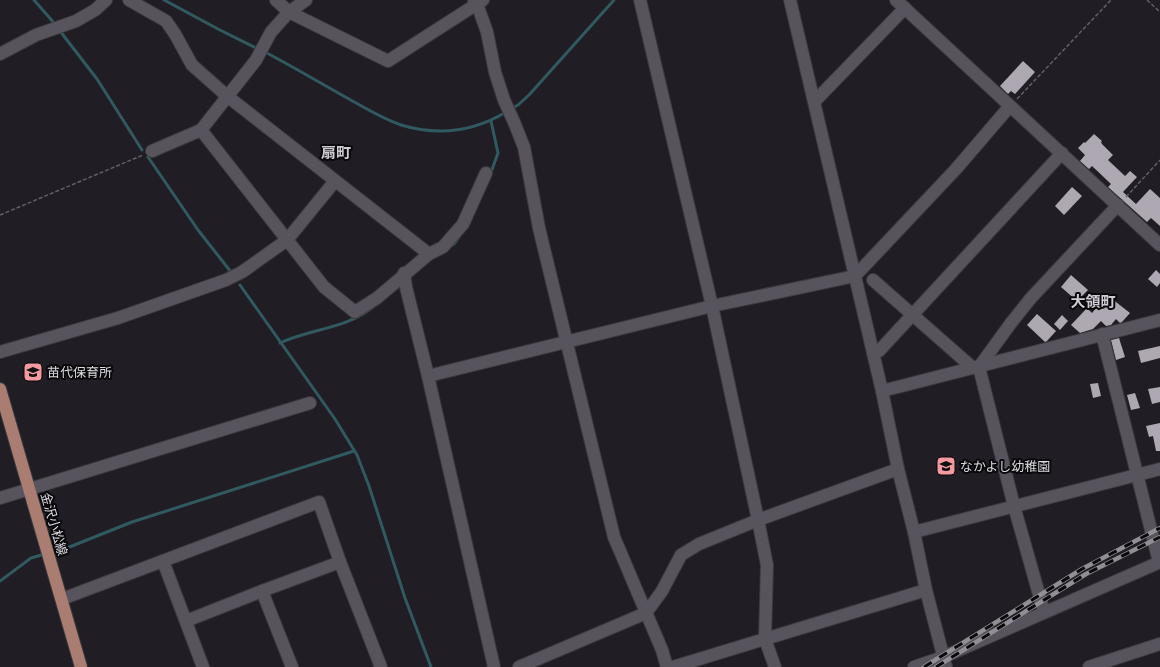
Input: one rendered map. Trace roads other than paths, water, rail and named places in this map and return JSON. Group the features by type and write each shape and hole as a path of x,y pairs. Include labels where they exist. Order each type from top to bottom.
{"main road":[{"name":"金沢小松線","path":"0,389 81,667"}],"street":[{"path":"0,54 36,35 76,21 95,10 106,0"},
{"path":"129,0 166,21 176,34 192,66 227,96 428,254"},
{"path":"276,0 289,12 388,61 478,1 487,32 495,72 504,100 524,147 539,228 614,537 662,650 667,667"},
{"path":"152,151 201,130 256,60 271,32 289,12 306,0"},
{"path":"640,0 712,306 758,520 767,565 765,639 775,667"},
{"path":"790,0 815,101 882,391 898,470 944,662"},
{"path":"815,101 901,4 1160,245"},
{"path":"428,376 712,306 855,276 956,168 1010,106"},
{"path":"201,130 324,287 355,312 377,298 428,254 443,246 463,224 486,172"},
{"path":"873,352 879,351 1062,153"},
{"path":"0,352 118,318 226,280 242,272 287,240 335,181"},
{"path":"976,368 1031,298 1118,205"},
{"path":"404,274 494,667"},
{"path":"873,280 976,368 1044,612"},
{"path":"882,391 1160,320"},
{"path":"914,667 944,662 1044,612 1160,562 1102,334"},
{"path":"0,498 310,403"},
{"path":"914,532 1160,469"},
{"path":"520,667 646,613 662,591 681,555 699,544 758,520 898,470"},
{"path":"62,599 319,502 340,562 381,667"},
{"path":"163,561 203,667"},
{"path":"186,621 340,562"},
{"path":"673,667 926,590"},
{"path":"262,591 292,667"},
{"path":"1089,667 1160,644"}],"waterway":[{"path":"34,0 55,24"},
{"path":"164,0 258,49"},
{"path":"511,109 529,95 614,0"},
{"path":"60,31 97,79 142,150"},
{"path":"263,51 374,113 401,125 428,130 455,130 481,124 506,112"},
{"path":"490,175 498,153 491,121"},
{"path":"148,157 198,230 231,272"},
{"path":"451,246 459,237"},
{"path":"240,285 335,419 357,455 369,486 405,598 431,667"},
{"path":"280,343 304,334 352,320 373,307"},
{"path":"51,553 132,522 354,451"},
{"path":"0,581 31,558 45,554"}],"railway":[{"path":"924,667 1082,569 1160,528"},
{"path":"936,667 1086,574 1160,537"}],"place":[{"name":"苗代保育所","path":"33,372"},
{"name":"なかよし幼稚園","path":"946,466"}],"district":[{"name":"扇町","path":"336,152"},
{"name":"大領町","path":"1093,301"}]}
